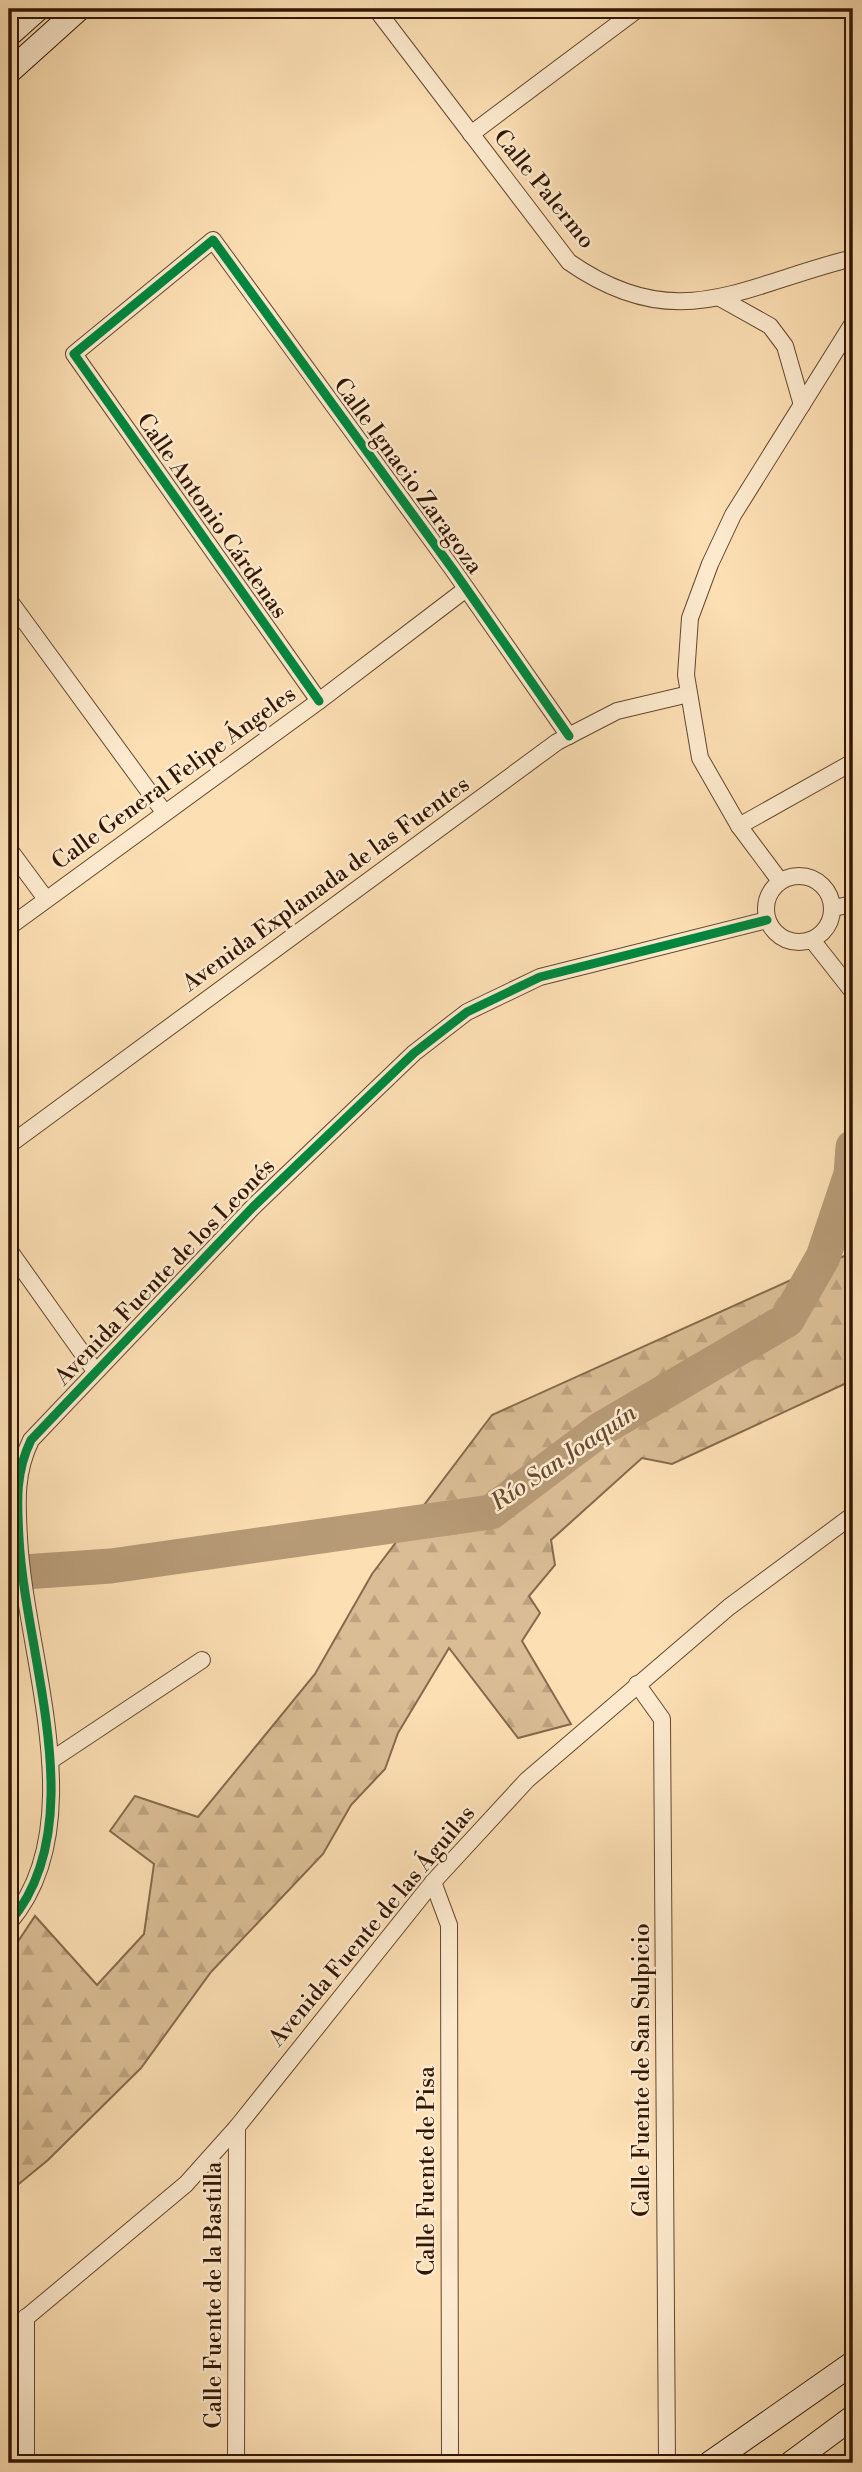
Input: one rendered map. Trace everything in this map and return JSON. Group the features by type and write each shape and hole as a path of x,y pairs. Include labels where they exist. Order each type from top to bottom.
{"main road":[{"path":"9,35 38,9"},
{"path":"9,72 79,9"},
{"path":"710,2463 853,2363"},
{"path":"791,2463 853,2417"}],"street":[{"name":"Calle Palermo","path":"376,9 569,262 600,283 635,297 681,302 720,298 853,258"},
{"path":"471,134 638,9"},
{"name":"Calle Ignacio Zaragoza","path":"74,354 213,240 569,736"},
{"path":"720,298 770,326 785,346 803,405"},
{"path":"780,881 739,826 700,758 686,675 690,618 710,564 758,472 853,323"},
{"name":"Calle Antonio Cárdenas","path":"74,354 319,701"},
{"name":"Calle General Felipe Ángeles","path":"9,927 319,701 466,589"},
{"path":"9,600 164,812"},
{"name":"Avenida Explanada de las Fuentes","path":"9,1145 569,736 617,711 689,694"},
{"path":"739,826 853,762"},
{"path":"9,849 46,899"},
{"path":"794,876 815,880 830,895 833,908 830,922 823,933 801,943 780,937 768,920 767,899 780,881 794,876"},
{"path":"833,908 853,904"},
{"name":"Avenida Fuente de los Leonés","path":"9,1923 27,1902 42,1869 51,1826 50,1761 12,1494 31,1440 263,1198 414,1054 467,1012 540,978 768,920"},
{"path":"812,940 853,992"},
{"path":"9,1250 95,1371"},
{"name":"Avenida Fuente de las Águilas","path":"9,2332 186,2183 237,2127 433,1882 527,1780 729,1607 853,1516"},
{"path":"50,1761 202,1660"},
{"name":"Calle Fuente de San Sulpicio","path":"637,1684 662,1719 667,2463"},
{"name":"Calle Fuente de Pisa","path":"433,1882 449,1925 450,2463"},
{"name":"Calle Fuente de la Bastilla","path":"236,2463 237,2127"},
{"path":"26,2317 26,2463"}],"green space":[{"path":"853,1252 853,1380 672,1464 642,1458 551,1540 555,1565 529,1596 540,1613 522,1641 571,1724 518,1738 449,1648 398,1733 385,1769 351,1805 323,1854 211,1972 141,2068 48,2160 9,2192 9,1955 35,1916 97,1985 144,1934 154,1864 110,1831 135,1796 198,1817 315,1674 372,1574 492,1415"}],"waterway":[{"name":"Río San Joaquín","path":"9,1573 111,1566 491,1512 601,1429 787,1320 823,1257 851,1174 853,1147"}],"cycle path":[{"path":"319,701 74,354 213,240 454,571 569,736"},
{"path":"9,1923 34,1883 47,1838 51,1789 48,1738 19,1538 20,1476 31,1440 253,1207 414,1053 467,1012 540,977 767,920"}]}
